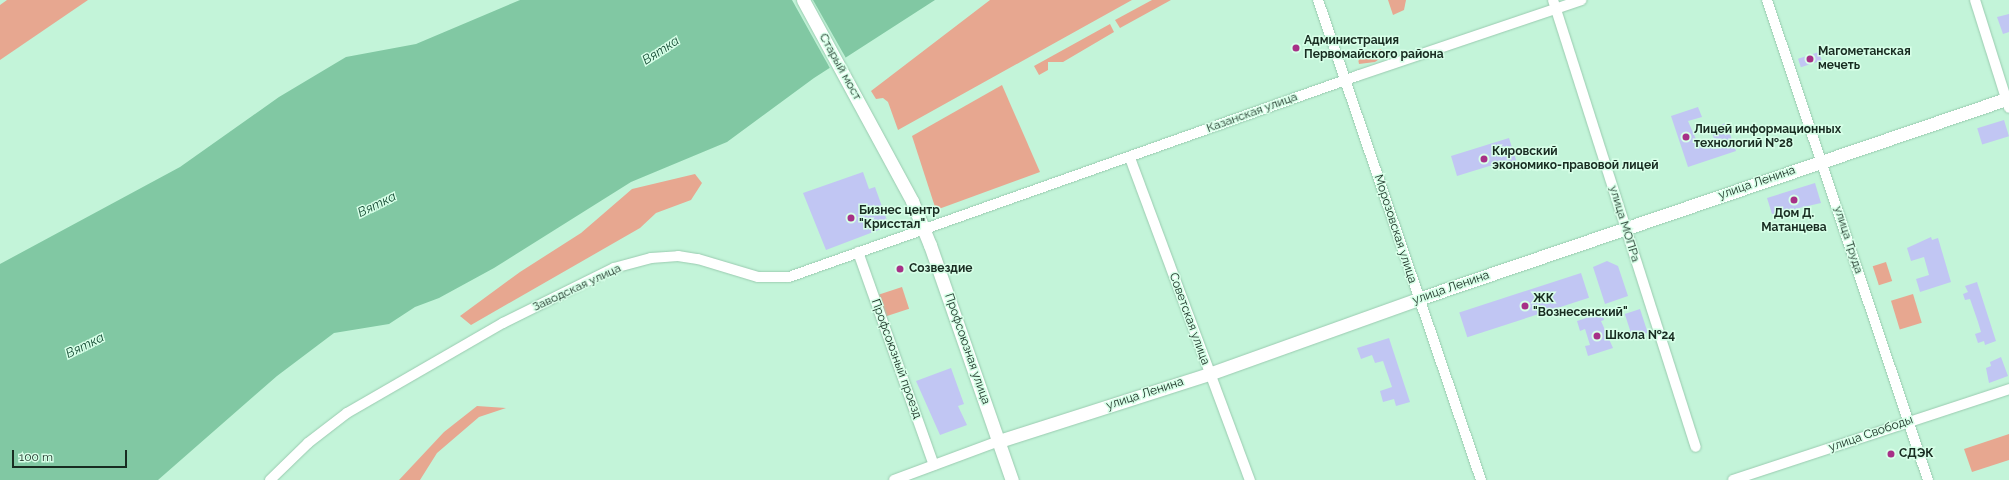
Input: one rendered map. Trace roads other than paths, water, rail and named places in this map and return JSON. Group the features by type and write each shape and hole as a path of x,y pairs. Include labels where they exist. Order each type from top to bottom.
{"main road":[{"name":"Старый мост","path":"803,0 877,134"},
{"name":"улица Ленина","path":"999,441 1209,374 1418,299 1626,229 1820,161 2008,102"},
{"name":"Профсоюзная улица","path":"877,134 924,228 1012,480"}],"street":[{"name":"Морозовская улица","path":"1318,0 1418,299 1481,480"},
{"name":"Казанская улица","path":"924,228 1130,158 1555,4 1582,0"},
{"name":"улица Труда","path":"1768,0 1820,161 1907,422 1928,480"},
{"path":"1975,0 2008,102"},
{"name":"улица МОПРа","path":"1555,4 1696,447"},
{"name":"Советская улица","path":"1130,158 1209,374 1250,480"},
{"name":"Заводская улица","path":"270,480 347,413 503,323 614,268 652,258 678,256 698,259 758,277 779,278 924,228"},
{"name":"Профсоюзный проезд","path":"858,252 934,465"},
{"name":"улица Свободы","path":"1733,480 2009,390"},
{"name":"улица Ленина","path":"894,480 999,441"}],"water":[{"name":"Вятка","path":"520,0 935,0 814,78 727,142 631,182 494,268 439,298 415,307 389,324 334,333 277,376 158,480 0,480 0,264 180,167 279,97 346,57 416,44"}],"place":[{"name":"Администрация Первомайского района","path":"1296,48"},
{"name":"Магометанская мечеть","path":"1810,59"},
{"name":"Лицей информационных технологий №28","path":"1686,137"},
{"name":"Кировский экономико-правовой лицей","path":"1484,159"},
{"name":"Дом Д. Матанцева","path":"1794,200"},
{"name":"Бизнес центр \"Крисстал\"","path":"851,218"},
{"name":"Созвездие","path":"900,269"},
{"name":"ЖК \"Вознесенский\"","path":"1525,306"},
{"name":"Школа №24","path":"1597,336"},
{"name":"СДЭК","path":"1891,454"}]}
